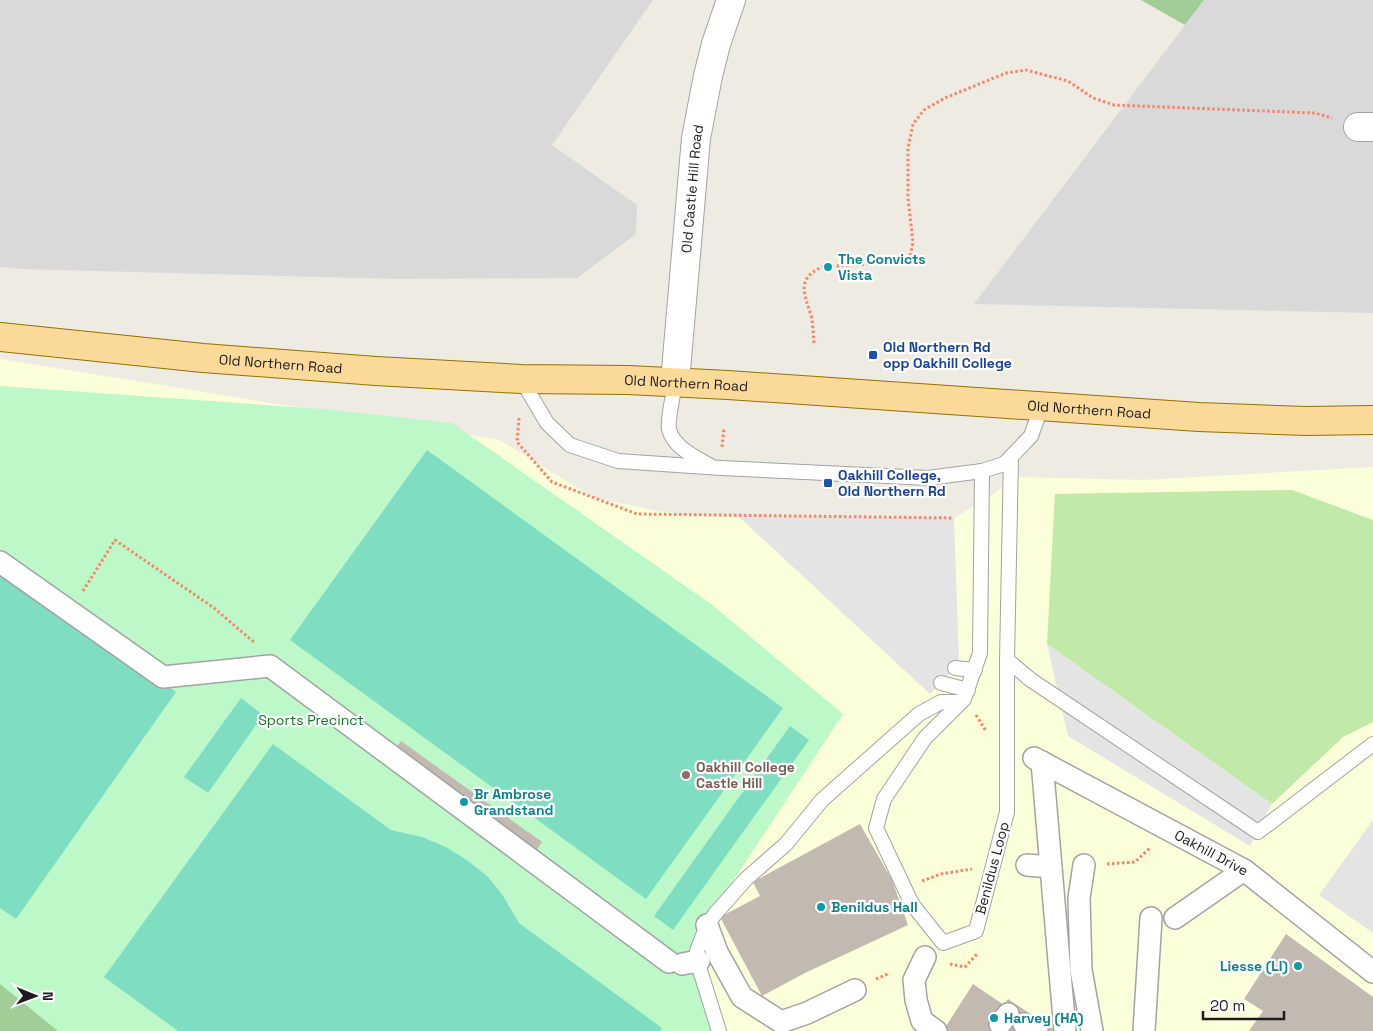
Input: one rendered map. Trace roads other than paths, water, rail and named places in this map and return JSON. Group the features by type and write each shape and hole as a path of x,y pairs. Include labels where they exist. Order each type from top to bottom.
{"main road":[{"name":"Old Northern Road","path":"0,337 203,358 376,371 521,379 675,382 1042,405 1198,417 1306,421 1373,420"}],"street":[{"name":"Old Castle Hill Road","path":"675,382 696,138 710,68 731,0"},
{"path":"0,562 163,677 270,666 683,962"},
{"name":"Oakhill Drive","path":"1051,867 1038,760 1244,870 1373,972"},
{"path":"1084,865 1079,898 1081,970 1092,1031"},
{"path":"1027,866 1051,867 1065,1031"},
{"path":"1175,918 1244,870"},
{"path":"1144,1031 1151,918"},
{"path":"707,925 717,952 742,997 781,1026 855,990"},
{"path":"925,957 914,980 916,1000 922,1021 936,1031"}],"lane":[{"path":"521,379 547,422 570,445 618,460 712,467 928,478 982,471 1004,464 1031,436 1042,405"},
{"path":"675,382 669,429 674,441 712,467"},
{"name":"Benildus Loop","path":"982,471 980,653 967,700 925,738 884,799 876,828 912,904 943,943 976,930 1007,812 1007,660 1011,457"},
{"path":"1007,660 1031,680 1258,832 1373,744"},
{"path":"954,668 975,670"},
{"path":"941,682 967,700"},
{"path":"720,1031 683,962 697,951 707,925 746,879 786,844 822,800 919,714 941,702 967,700"}],"place":[{"name":"The Convicts Vista","path":"828,267"},
{"name":"Old Northern Rd opp Oakhill College","path":"873,355"},
{"name":"Oakhill College, Old Northern Rd","path":"828,483"},
{"name":"Oakhill College Castle Hill","path":"686,775"},
{"name":"Br Ambrose Grandstand","path":"464,802"},
{"name":"Benildus Hall","path":"821,907"},
{"name":"Liesse (LI)","path":"1298,966"},
{"name":"Harvey (HA)","path":"994,1018"}],"park label":[{"name":"Sports Precinct","path":"311,720"}]}
